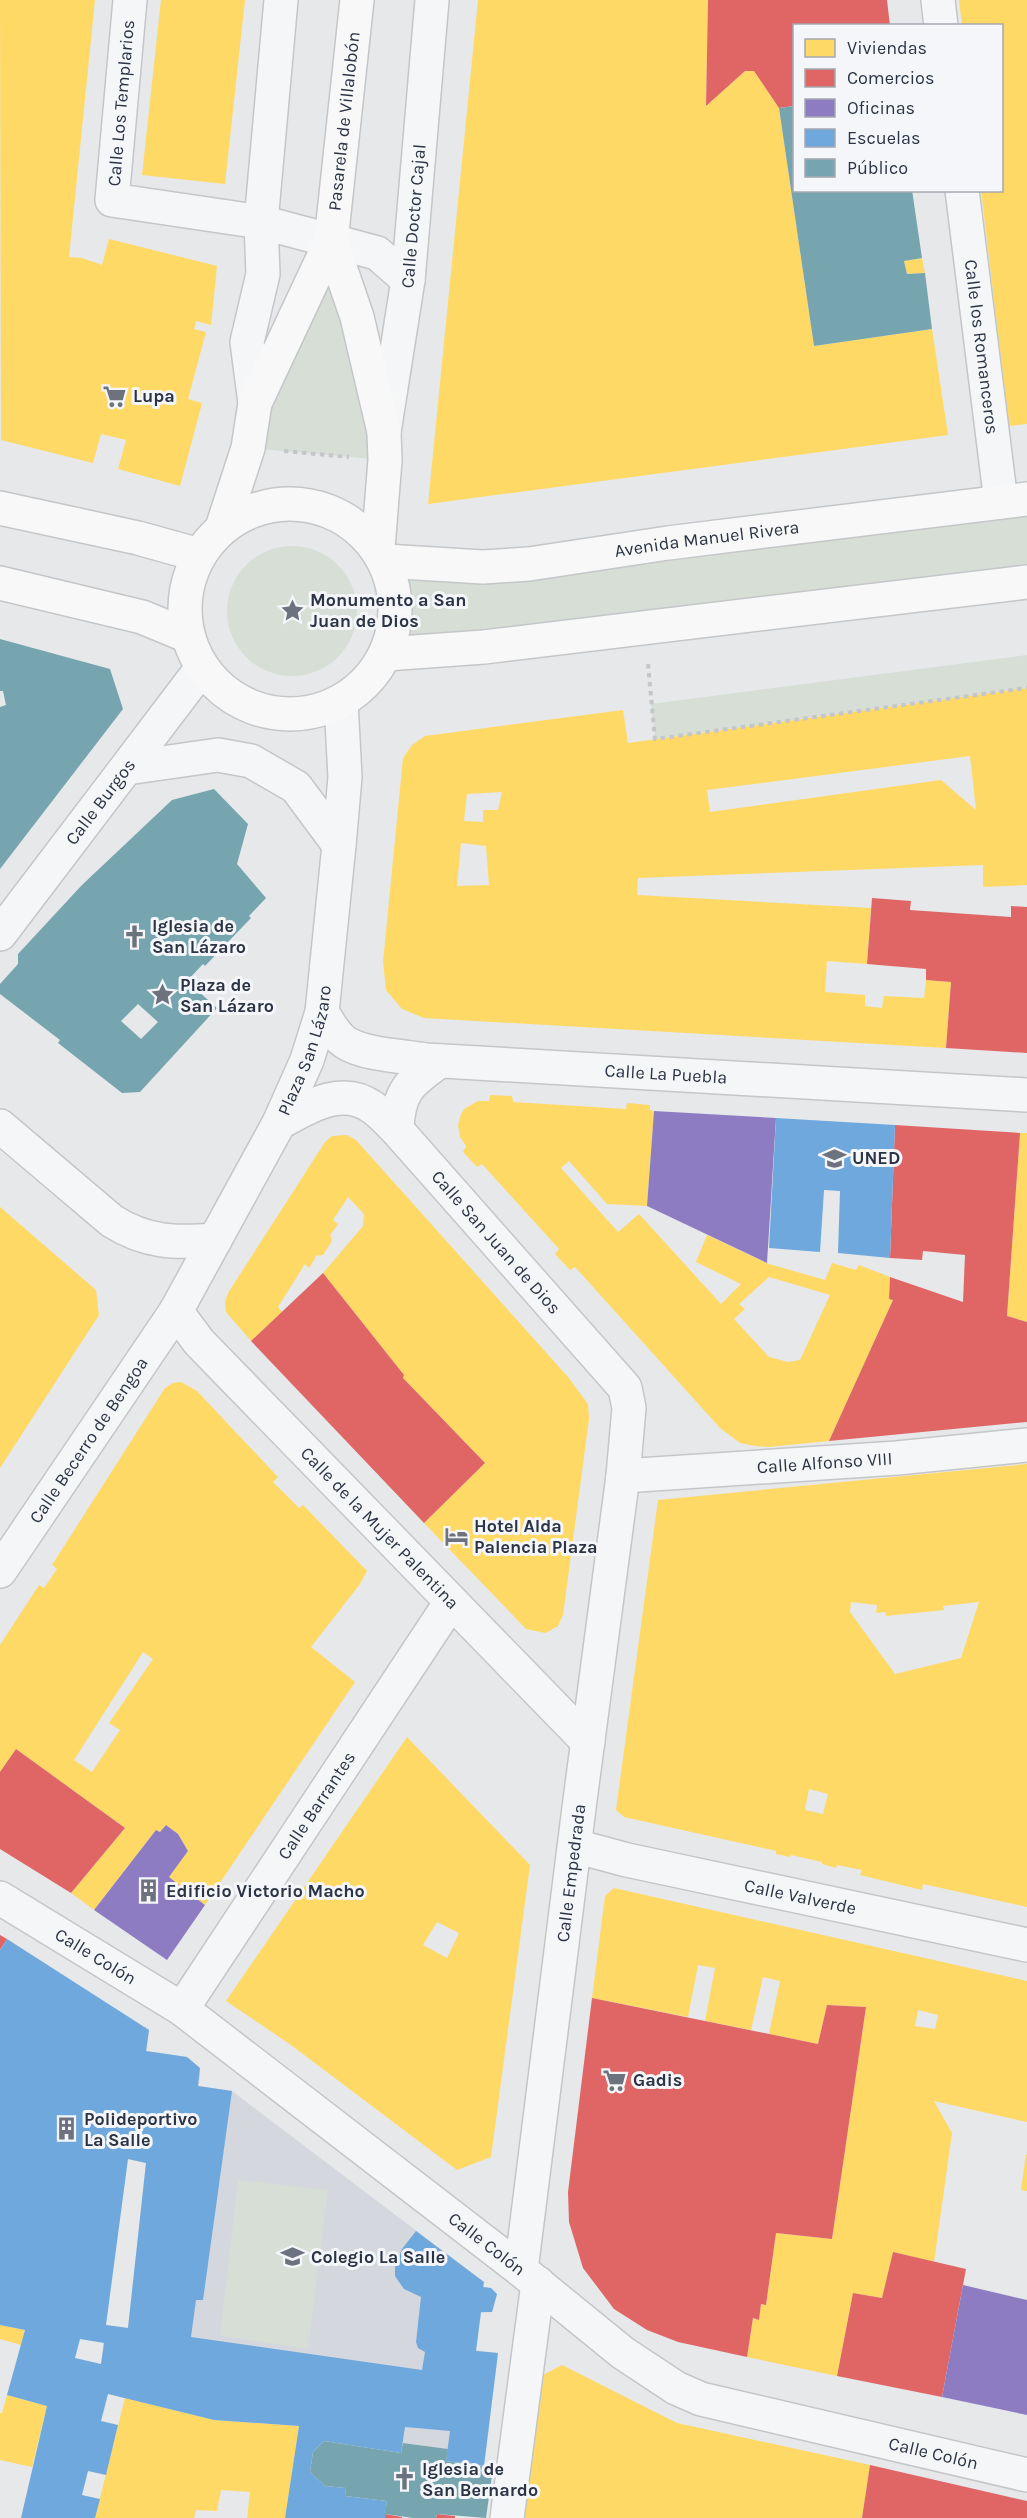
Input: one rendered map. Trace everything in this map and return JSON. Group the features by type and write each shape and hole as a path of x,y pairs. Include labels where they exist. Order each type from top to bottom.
{"main road":[{"name":"Pasarela de Villalobón","path":"331,242 357,0"},
{"path":"222,528 248,448 255,403 331,242"},
{"name":"Calle Doctor Cajal","path":"331,242 357,317 384,446 382,555"},
{"name":"Avenida Manuel Rivera","path":"382,555 483,567 529,564 668,543 1014,501"},
{"path":"276,504 305,504 333,511 358,527 382,555 395,592 395,623 386,654 368,681 341,702 312,713 280,715 250,707 224,691 202,668 188,636 184,608 188,581 199,555 222,528 248,512 276,504"},
{"path":"0,508 138,538 199,555"},
{"path":"386,654 484,647 1027,582"},
{"path":"0,583 142,617 188,636"}],"street":[{"name":"Calle Los Templarios","path":"130,0 112,200 261,222"},
{"path":"255,403 247,342 263,274 261,222 281,0"},
{"name":"Calle Doctor Cajal","path":"384,446 408,280 432,0"},
{"path":"938,0 941,24"},
{"name":"Calle los Romanceros","path":"962,192 1014,501"},
{"path":"261,222 377,253 408,280"},
{"name":"Calle Burgos","path":"0,934 202,668"},
{"name":"Plaza San Lázaro","path":"176,1311 279,1123 307,1060 322,1012 345,777 341,702"},
{"path":"128,768 218,755 252,761 296,787 339,844"},
{"name":"Calle La Puebla","path":"322,1012 336,1035 347,1044 362,1049 440,1061 1027,1095"},
{"path":"397,1130 397,1109 405,1089 415,1078 440,1061"},
{"name":"Calle San Juan de Dios","path":"279,1123 324,1099 351,1098 371,1106 397,1130 625,1388 629,1408 623,1476"},
{"path":"0,1126 112,1221 131,1233 153,1239 183,1242 215,1240"},
{"name":"Calle Becerro de Bengoa","path":"0,1571 176,1311"},
{"name":"Calle de la Mujer Palentina","path":"176,1311 199,1342 588,1742"},
{"name":"Calle Alfonso VIII","path":"623,1476 897,1458 1027,1445"},
{"name":"Calle Empedrada","path":"507,2518 575,1846 623,1476"},
{"name":"Calle Barrantes","path":"182,2009 452,1602"},
{"name":"Calle Valverde","path":"575,1846 627,1860 1027,1946"},
{"name":"Calle Colón","path":"0,1898 182,2009 530,2277 623,2353 676,2388 701,2399 1027,2475"}],"path":[{"path":"248,448 384,446"},
{"path":"645,627 655,739 1027,688"}],"shaded area":[{"path":"331,241 385,460 248,448"},
{"path":"1027,498 1027,577 386,654 393,628 395,608 385,561 483,567"},
{"path":"292,546 317,551 338,565 352,586 357,611 352,636 338,657 317,671 292,676 267,671 246,657 232,636 227,611 232,586 246,565 267,551"},
{"path":"1027,655 1027,688 655,739 651,704"},
{"name":"Colegio La Salle","path":"145,2026 149,2030 147,2051 187,2057 200,2068 199,2086 232,2091 484,2282 484,2287 491,2288 497,2294 492,2312 481,2313 476,2350 498,2353 484,2466 446,2461 447,2449 404,2443 401,2453 99,2379 106,2325 128,2328 146,2163 128,2159"},
{"path":"238,2180 328,2190 308,2349 220,2336"}],"building: Viviendas":[{"path":"0,0 95,0 69,257 82,258 102,265 109,239 217,266 211,325 196,321 194,329 206,332 188,399 202,403 180,486 118,469 126,440 101,434 93,463 1,440"},
{"path":"161,0 245,0 225,184 142,175"},
{"path":"478,0 708,0 706,106 745,71 754,71 779,108 814,346 932,329 948,435 428,504"},
{"path":"959,0 1027,0 1027,424 1009,426 981,192 1003,192 1003,24 962,24"},
{"path":"922,258 925,273 907,274 904,261"},
{"path":"1027,688 1027,885 983,887 983,865 638,878 637,895 871,908 867,964 827,961 825,992 865,995 865,1006 882,1008 884,996 924,998 926,980 951,982 946,1048 424,1018 402,1009 386,990 383,962 403,758 412,745 425,736 623,710 628,743","holes":["970,756 976,810 941,780 710,812 707,790","502,792 498,810 483,810 483,822 464,821 467,794","461,843 486,846 489,885 457,886"]},
{"path":"490,1095 512,1096 513,1102 626,1109 627,1103 650,1105 650,1110 654,1111 647,1206 607,1204 569,1161 561,1168 618,1232 639,1214 721,1304 741,1284 696,1262 707,1235 769,1264 825,1280 832,1263 856,1270 859,1265 890,1277 889,1299 893,1300 829,1441 769,1447 755,1446 740,1443 720,1428 575,1267 570,1270 555,1254 559,1249 482,1164 477,1167 463,1152 466,1146 460,1137 458,1125 461,1114 464,1109 478,1101 489,1101","holes":["769,1277 830,1295 800,1360 788,1362 769,1357 734,1319 745,1309 739,1304"]},
{"path":"1020,1133 1027,1133 1027,1322 1007,1316"},
{"path":"347,1135 356,1140 568,1377 588,1404 589,1419 563,1615 558,1626 545,1633 526,1629 424,1523 485,1463 403,1378 404,1375 323,1273 363,1226 364,1214 348,1197 333,1220 338,1224 330,1233 332,1241 323,1255 314,1256 316,1257 309,1268 305,1264 278,1307 282,1312 251,1341 226,1312 225,1302 228,1293 325,1142 332,1136"},
{"path":"0,1207 96,1290 99,1315 0,1468"},
{"path":"181,1382 197,1391 278,1477 273,1482 299,1508 303,1505 367,1571 360,1584 311,1647 355,1682 205,1905 169,1877 188,1851 178,1834 166,1825 160,1832 156,1830 94,1910 71,1893 125,1828 16,1749 0,1772 0,1645 39,1585 44,1588 57,1569 52,1565 165,1388 173,1383","holes":["143,1652 153,1659 109,1723 120,1730 92,1772 74,1760"]},
{"path":"1027,1464 1027,1907 923,1884 922,1890 860,1875 862,1870 837,1865 836,1868 822,1864 822,1862 776,1854 776,1851 624,1817 616,1810 658,1500","holes":["851,1602 877,1605 876,1613 885,1612 886,1616 944,1610 943,1606 979,1602 961,1658 895,1674 850,1612","809,1789 828,1794 823,1814 805,1810"]},
{"path":"407,1737 530,1865 491,2157 457,2170 291,2045 226,2001","holes":["437,1922 459,1933 447,1958 423,1945"]},
{"path":"614,1888 1027,1981 1027,2122 934,2101 952,2133 934,2262 893,2252 882,2298 853,2293 837,2376 747,2357 753,2318 759,2320 761,2304 766,2305 776,2233 832,2239 866,2007 827,2005 818,2044 769,2034 780,1981 763,1977 751,2030 705,2021 715,1968 698,1965 688,2017 592,1998 605,1896","holes":["918,2010 938,2015 935,2029 915,2026"]},
{"path":"1027,2155 1027,2191 1021,2190"},
{"path":"0,2325 25,2330 21,2345 0,2339"},
{"path":"562,2365 677,2423 870,2465 862,2518 518,2518 543,2375"},
{"path":"7,2395 47,2406 32,2467 0,2460 0,2413 2,2413"},
{"path":"125,2398 214,2420 299,2426 285,2518 247,2518 250,2492 221,2490 217,2511 196,2510 194,2518 95,2518"}],"building: Comercios":[{"path":"708,0 887,0 890,24 793,24 793,106 779,108 754,71 745,71 706,106"},
{"path":"872,898 911,901 910,910 1011,917 1011,906 1027,907 1027,1053 946,1048 951,982 926,980 926,969 867,964"},
{"path":"895,1125 1020,1133 1007,1316 1027,1322 1027,1422 829,1441 893,1300 889,1299 890,1277 963,1302 965,1255 923,1251 922,1260 890,1258"},
{"path":"323,1273 404,1375 403,1378 485,1463 424,1523 251,1341"},
{"path":"16,1749 125,1828 71,1893 0,1849 0,1772"},
{"path":"0,1935 7,1939 0,1950"},
{"path":"592,1998 818,2044 827,2005 866,2007 832,2239 776,2233 766,2305 761,2304 759,2320 753,2318 747,2357 678,2342 647,2330 614,2309 583,2268 569,2222 568,2192"},
{"path":"893,2252 966,2269 942,2397 837,2376 853,2293 882,2298"},
{"path":"870,2465 1027,2501 1027,2518 862,2518"},
{"path":"385,2514 402,2517 402,2518 385,2518"},
{"path":"437,2514 455,2516 455,2518 436,2518"}],"building: Oficinas":[{"path":"654,1111 776,1118 767,1263 647,1206"},
{"name":"Edificio Victorio Macho","path":"166,1825 178,1834 188,1851 169,1877 205,1905 167,1960 94,1910 156,1830 160,1832"},
{"path":"963,2285 1027,2300 1027,2415 942,2397"}],"building: Escuelas":[{"name":"UNED","path":"776,1118 895,1125 890,1258 838,1253 840,1191 824,1190 820,1252 769,1248"},
{"path":"7,1939 149,2030 146,2051 187,2057 200,2068 198,2086 232,2091 203,2300 196,2300 191,2337 422,2370 425,2352 418,2348 416,2342 421,2297 404,2289 395,2276 395,2267 402,2249 416,2231 484,2282 483,2287 491,2288 497,2294 492,2312 481,2312 476,2351 498,2353 484,2466 446,2461 450,2431 405,2427 401,2453 324,2441 313,2452 310,2472 325,2486 346,2488 345,2496 387,2501 385,2518 285,2518 299,2426 214,2420 108,2394 101,2421 118,2425 106,2475 88,2471 82,2495 100,2499 95,2518 21,2518 47,2406 7,2395 25,2330 0,2325 0,1950","holes":["128,2159 146,2163 128,2328 106,2325","80,2339 104,2343 101,2364 75,2358"]}],"building: Público":[{"path":"793,106 793,192 912,192 922,258 904,261 907,274 925,273 932,329 814,346 779,108"},
{"path":"0,639 110,669 123,709 0,869 0,707 6,705 3,691 0,691"},
{"name":"Iglesia de San Lázaro","path":"214,789 248,824 237,864 266,898 249,916 251,918 205,966 203,964 187,981 217,1008 140,1092 122,1093 58,1043 60,1040 0,994 0,984 18,964 18,954 82,885 172,800","holes":["138,1004 158,1022 141,1039 121,1021"]},
{"name":"Iglesia de San Bernardo","path":"324,2441 401,2453 403,2443 448,2449 446,2461 493,2468 486,2518 437,2514 436,2518 413,2518 385,2514 387,2501 345,2496 346,2488 325,2486 310,2472 313,2452"}],"place":[{"name":"Lupa","path":"115,396"},
{"name":"Monumento a San Juan de Dios","path":"292,610"},
{"name":"Iglesia de San Lázaro","path":"134,936"},
{"name":"Plaza de San Lázaro","path":"162,995"},
{"name":"UNED","path":"834,1158"},
{"name":"Hotel Alda Palencia Plaza","path":"456,1536"},
{"name":"Edificio Victorio Macho","path":"148,1891"},
{"name":"Gadis","path":"615,2080"},
{"name":"Polideportivo La Salle","path":"66,2129"},
{"name":"Colegio La Salle","path":"293,2257"},
{"name":"Iglesia de San Bernardo","path":"404,2479"}]}
